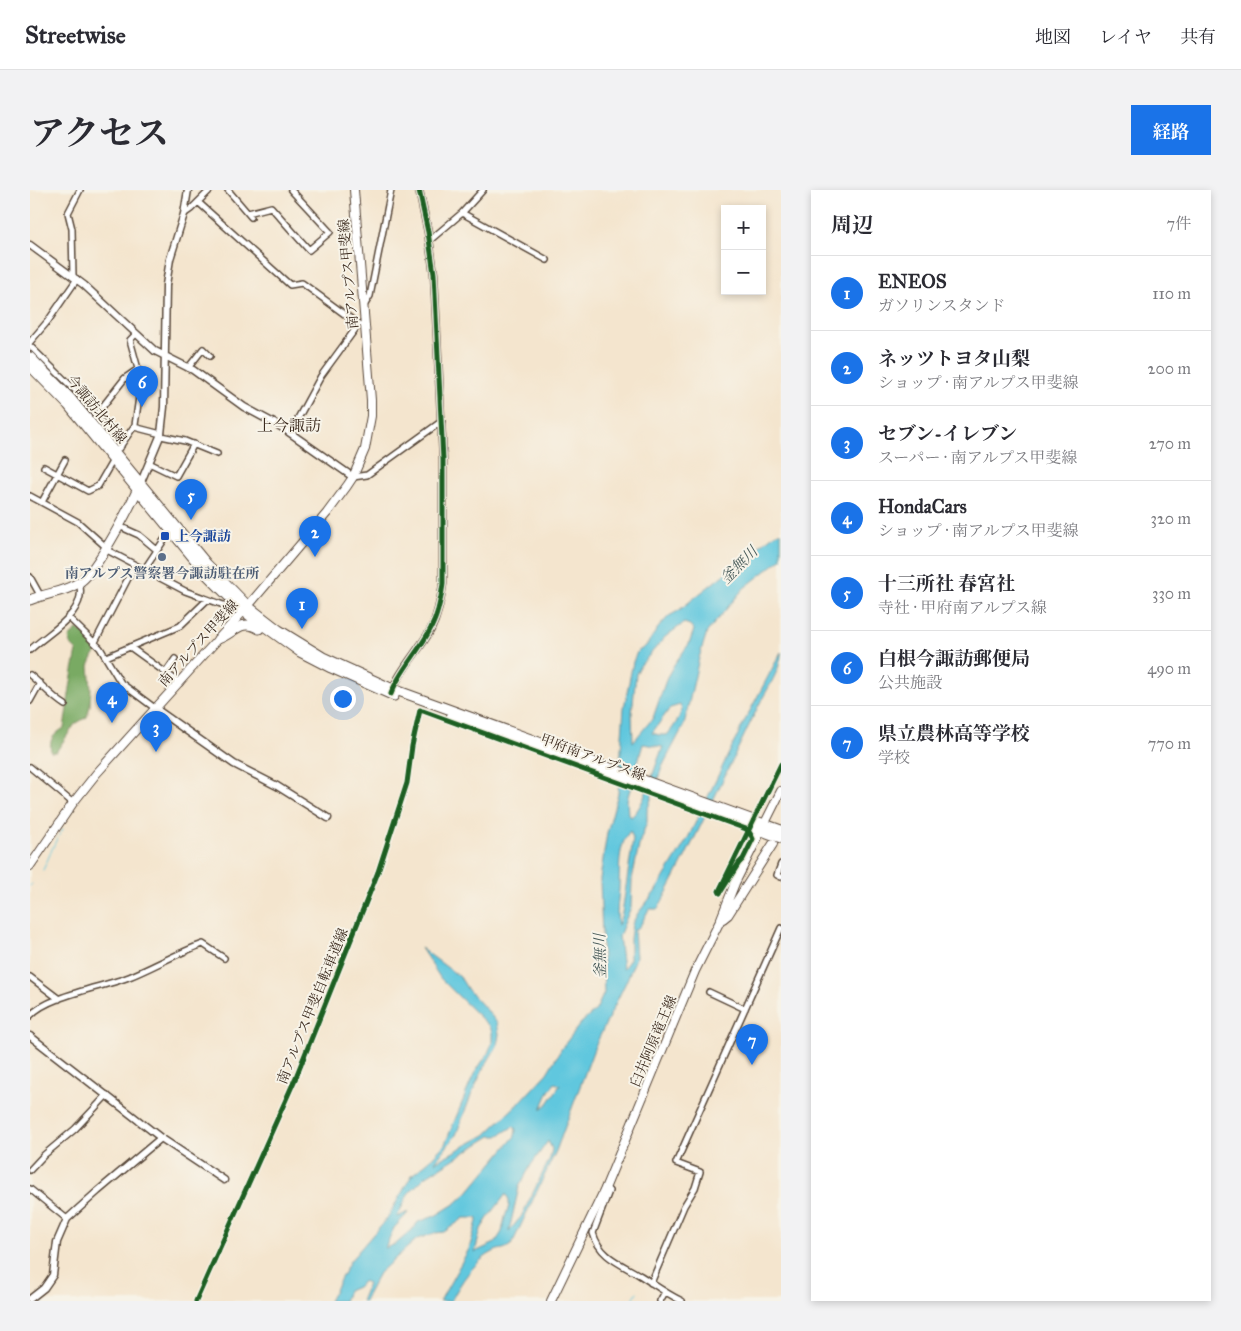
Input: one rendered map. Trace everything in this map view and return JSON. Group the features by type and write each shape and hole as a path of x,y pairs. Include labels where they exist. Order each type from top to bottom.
{"main road":[{"name":"南アルプス甲斐線","path":"30,866 74,803 112,755 246,609 327,513 353,477 365,449 371,416 361,323 363,308 354,190"},
{"name":"今諏訪北村線","path":"30,357 54,380 116,453 139,486"},
{"name":"今諏訪北村線","path":"30,366 116,453"},
{"name":"甲府南アルプス線","path":"139,486 246,609 294,648 331,668 759,827 781,832"},
{"path":"30,600 79,582 88,574 105,548 139,486"},
{"name":"甲府南アルプス線","path":"246,609 323,657 392,692"},
{"path":"218,640 229,635 238,626 249,624 279,642 294,648"},
{"name":"臼井阿原竜王線","path":"550,1301 606,1187 695,971 720,920 759,827 781,791"},
{"path":"720,920 728,915 773,844"}],"street":[{"path":"80,190 68,213 72,230 75,278 48,321 30,344 61,375 96,415 116,453"},
{"path":"139,486 161,435 164,407 166,285 170,259 184,214 188,190"},
{"path":"184,214 210,190"},
{"path":"228,190 249,215 271,207 310,250 330,232 291,190"},
{"path":"363,308 370,296 391,190"},
{"path":"392,692 400,674 422,644 432,626 440,604 443,584 442,421 434,274 419,190"},
{"path":"429,241 462,213 482,190"},
{"path":"198,202 290,285 302,284 361,323 321,376 290,433"},
{"path":"462,213 547,260"},
{"path":"30,245 75,278 155,351 212,383 244,407 290,433 353,477 367,475 442,421"},
{"path":"44,467 88,491 98,486 116,453 134,427 140,390 138,369 130,340 136,334"},
{"path":"188,368 203,349 210,356"},
{"path":"96,415 125,378 138,369"},
{"path":"134,427 194,444 217,454"},
{"path":"149,462 176,476 194,444"},
{"path":"42,502 65,460"},
{"path":"30,496 78,522 105,548 185,592 207,600 246,609"},
{"path":"118,525 139,535 158,550"},
{"path":"144,570 164,540"},
{"path":"95,642 135,565"},
{"path":"30,577 40,595"},
{"path":"30,650 55,632 68,617 81,594 79,582"},
{"path":"106,657 180,626 207,600"},
{"path":"68,617 95,642 121,684 234,764 277,786 328,818"},
{"path":"130,647 180,682"},
{"path":"166,672 175,659"},
{"path":"30,675 65,705"},
{"path":"30,701 40,683"},
{"path":"30,767 74,803"},
{"path":"781,864 777,875 781,876"},
{"path":"651,1283 684,1206 695,1188 700,1172 676,1163 781,928"},
{"path":"30,1016 43,1005 126,978 203,944 224,958"},
{"path":"30,977 59,999"},
{"path":"709,992 745,1009"},
{"path":"30,1036 161,1138 224,1180"},
{"path":"30,1170 44,1155 75,1129 107,1096"},
{"path":"30,1299 44,1288 53,1275 57,1242 67,1219 161,1138"},
{"path":"606,1187 609,1191 593,1233 594,1240 604,1254 612,1261 682,1301"},
{"path":"30,1189 67,1219"},
{"path":"660,1301 665,1292"}],"green space":[{"path":"78,629 96,647 89,666 90,706 87,717 75,724 56,752 51,752 53,738 64,728 77,651 71,645 69,637"}],"water":[{"name":"釜無川","path":"781,532 781,559 744,588 707,632 699,658 684,725 662,767 647,811 647,822 640,841 632,879 631,907 619,936 623,969 630,959 632,924 638,913 655,892 688,838 743,724 781,652 778,667 658,909 649,909 640,926 634,930 636,958 595,1046 556,1151 512,1244 487,1255 474,1266 451,1301 440,1301 469,1249 478,1218 464,1218 444,1232 417,1239 379,1273 364,1301 361,1301 368,1284 364,1281 348,1291 344,1301 329,1301 350,1261 388,1217 412,1175 445,1144 474,1074 488,1053 492,1043 490,1027 441,979 421,948 460,977 468,990 497,1023 499,1034 497,1046 482,1071 456,1135 435,1162 485,1135 547,1073 562,1048 580,1024 596,1010 604,993 600,879 607,833 618,793 624,708 633,662 637,652 646,646 669,616 678,611 772,536","holes":["684,623 690,625 694,630 689,644 667,677 653,718 633,742 632,713 636,674 640,666 665,637","680,705 682,709 679,716 667,735 652,733 670,708","643,744 663,747 641,804 631,817 628,815 627,800","630,831 633,838 622,913 618,925 619,866 623,844","555,1083 560,1085 549,1102 541,1109","514,1126 516,1130 515,1136 468,1192 456,1203 435,1216 418,1222 396,1244 385,1248 394,1228 409,1212 397,1217 408,1194 425,1177 491,1136 498,1136","548,1141 552,1149 550,1158 521,1217 509,1231 519,1187 531,1165","506,1194 509,1206 502,1232 495,1243 475,1252 481,1229 488,1218"]}],"waterway":[{"path":"43,870 63,829"},
{"path":"632,1301 637,1292"}],"cycle path":[{"path":"391,694 399,677 421,645 433,623 439,607 443,584 443,460 434,274 419,190"},
{"name":"南アルプス甲斐自転車道線","path":"196,1301 296,1077 378,872 407,783 412,746 420,710"},
{"path":"423,711 746,829 747,830 748,831 749,832 753,839 743,859 720,893 719,891 781,764"}],"place":[{"name":"白根今諏訪郵便局","path":"142,407"},
{"name":"十三所社 春宮社","path":"191,520"},
{"name":"上今諏訪","path":"165,536"},
{"name":"南アルプス警察署今諏訪駐在所","path":"162,557"},
{"name":"ネッツトヨタ山梨","path":"315,557"},
{"name":"ENEOS","path":"302,629"},
{"name":"HondaCars","path":"112,723"},
{"name":"セブン-イレブン","path":"156,752"},
{"name":"県立農林高等学校","path":"752,1065"}],"district":[{"name":"上今諏訪","path":"289,425"}]}
